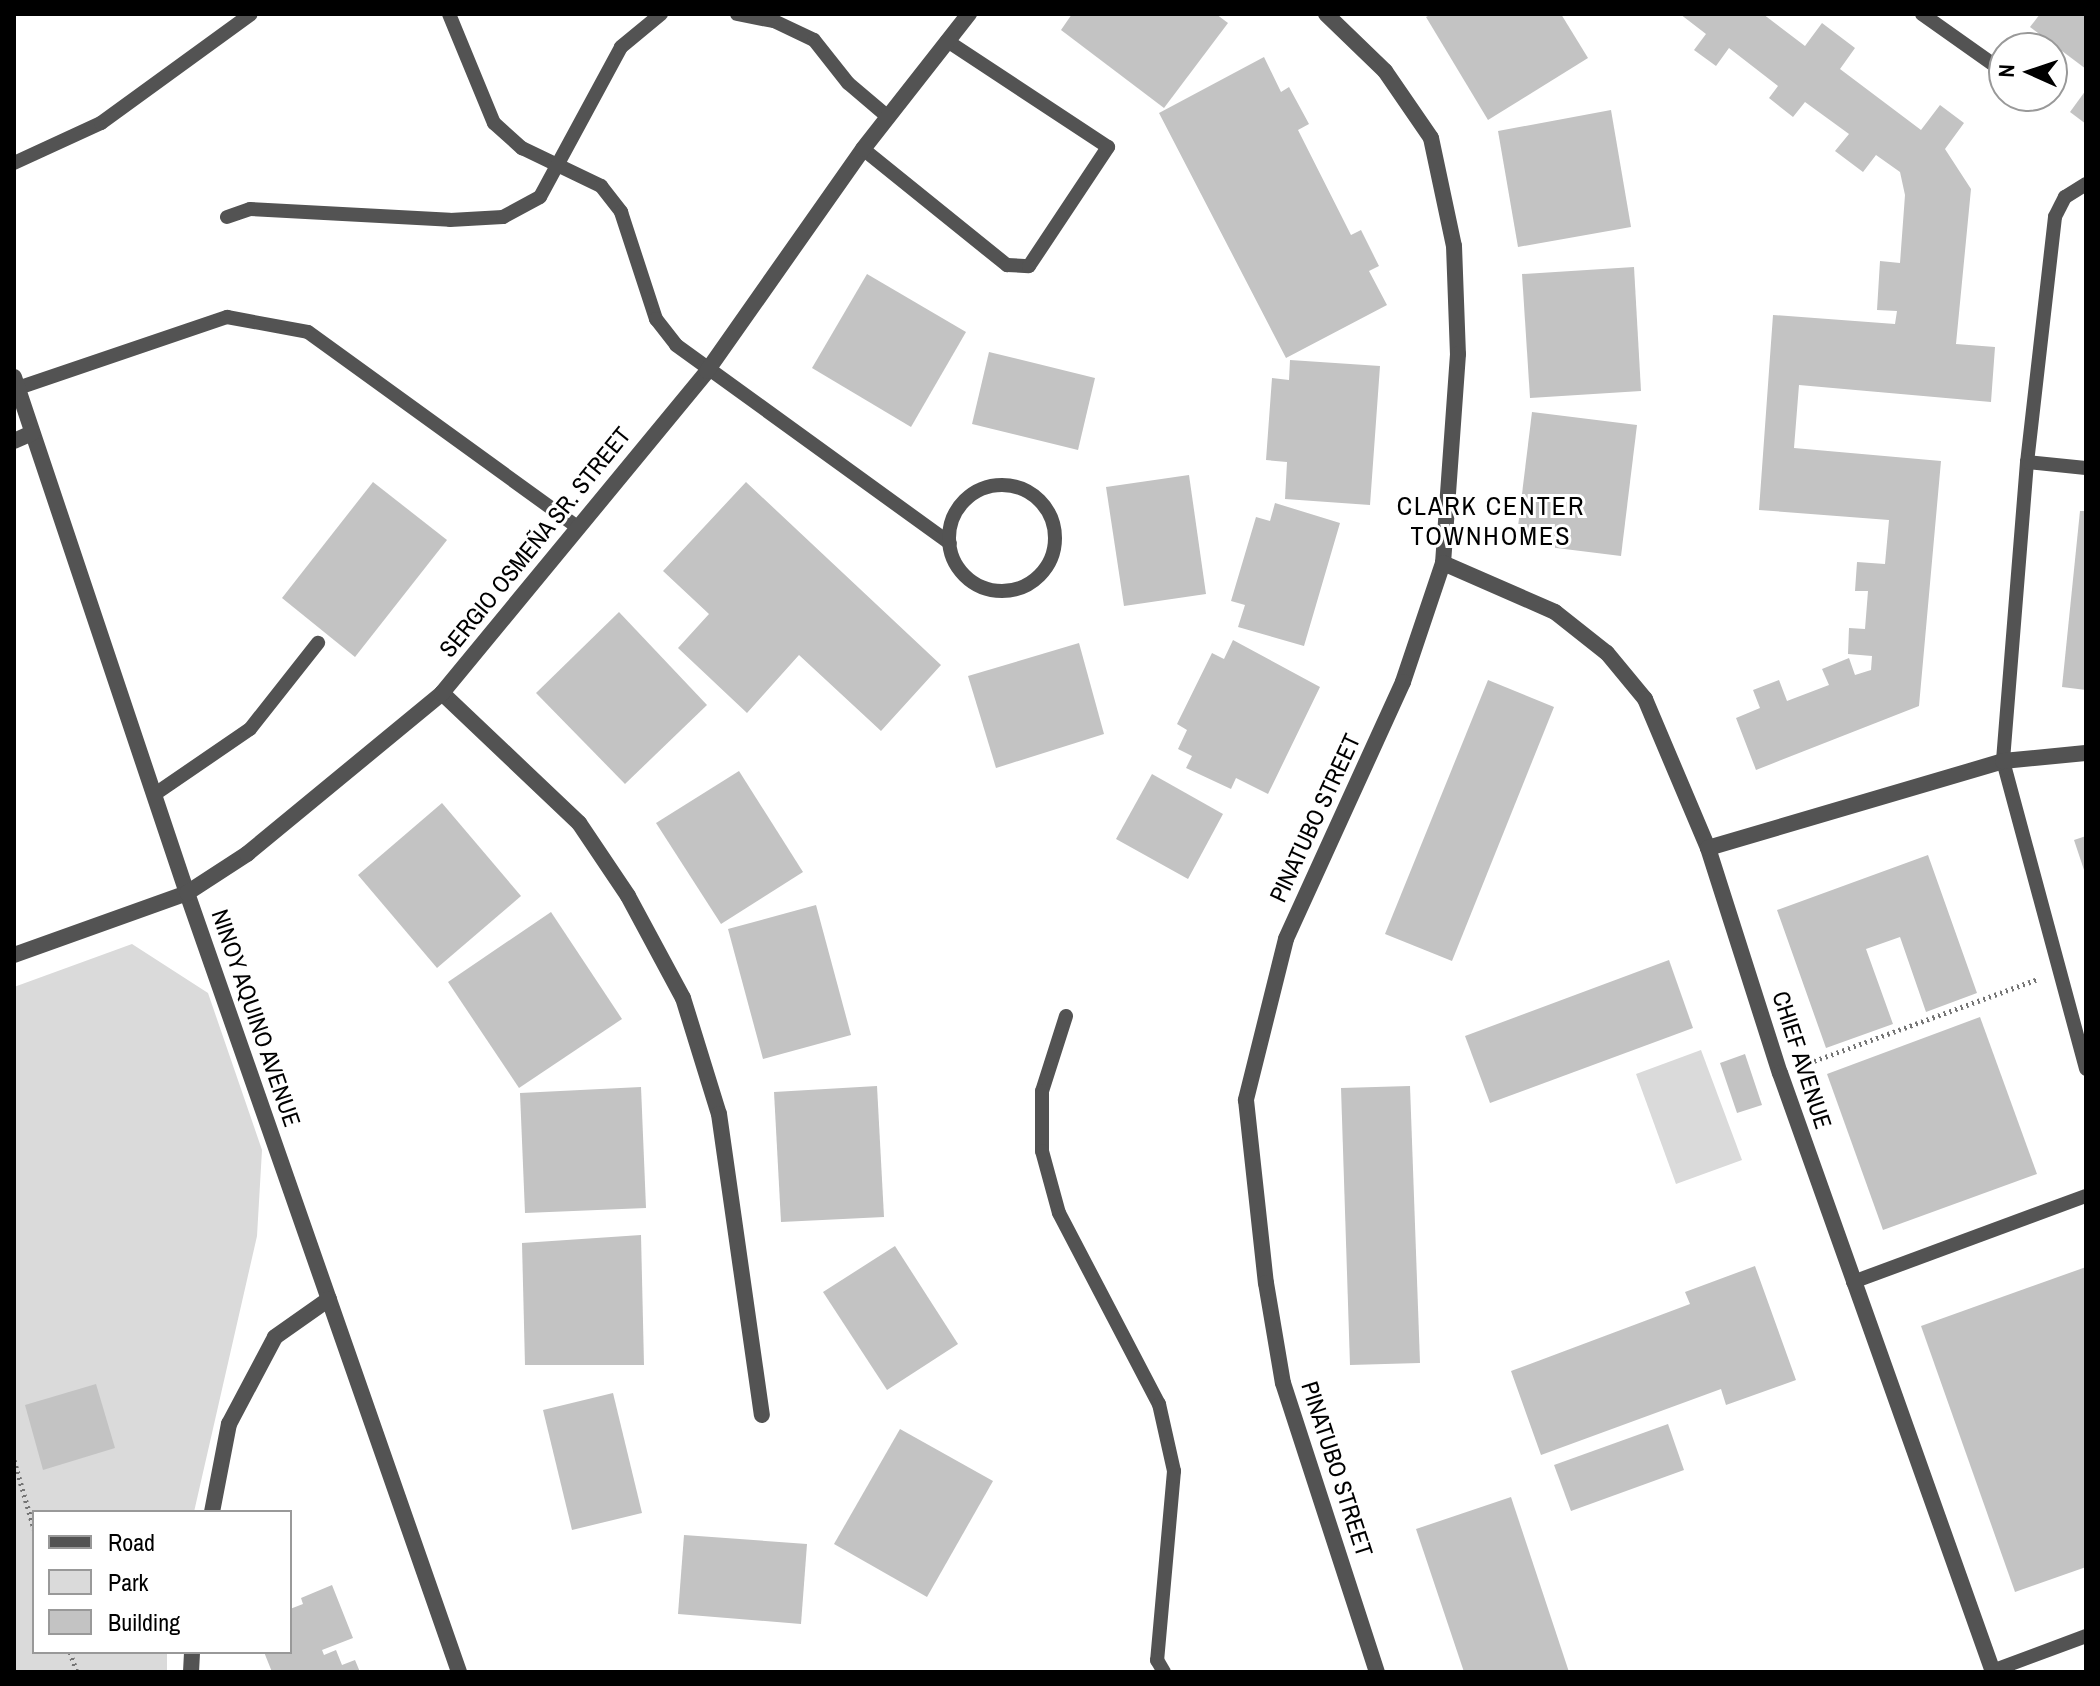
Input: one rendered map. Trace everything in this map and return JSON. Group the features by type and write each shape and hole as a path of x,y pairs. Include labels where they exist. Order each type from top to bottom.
{"street":[{"name":"SERGIO OSMEÑA SR. STREET","path":"14,955 187,893 247,854 442,693 707,371 863,149 969,14"},
{"name":"PINATUBO STREET","path":"1326,14 1385,71 1431,138 1447,215 1458,354 1443,563 1403,682 1286,939 1246,1100 1266,1283 1283,1383 1377,1672"},
{"name":"NINOY AQUINO AVENUE","path":"16,382 187,893 459,1672"},
{"path":"14,441 32,433"},
{"name":"CHIEF AVENUE","path":"1443,563 1555,612 1607,653 1645,699 1708,848 1780,1073 1992,1672"},
{"path":"442,693 579,823 628,896 683,998 719,1114 762,1415"},
{"path":"1708,848 2003,761 2086,753"},
{"path":"212,1510 229,1424 275,1337 329,1299"}],"lane":[{"path":"14,163 101,123 251,14"},
{"path":"449,14 494,123 522,148 562,163 601,186 621,212 656,319 707,371 950,543 958,568 970,580 1001,591 1039,575 1052,554 1055,538 1053,521 1033,495 1002,484 986,486 959,506 950,543"},
{"path":"227,217 250,209 450,220 503,217 540,197 562,163 621,47 661,14"},
{"path":"737,14 774,21 814,40 848,83 888,117"},
{"path":"1922,14 1988,61"},
{"path":"863,149 1007,265 1029,266 1108,147 947,41"},
{"path":"2086,184 2065,197 2055,217 2027,462 2003,761 2056,972 2086,1069"},
{"path":"16,382 227,317 308,332 579,528"},
{"path":"2027,462 2086,468"},
{"path":"155,794 250,729 318,643"},
{"path":"1066,1016 1042,1091 1042,1151 1059,1213 1159,1404 1174,1471 1157,1660 1164,1672"},
{"path":"1853,1282 2086,1196"},
{"path":"1992,1672 2086,1636"}],"path":[{"path":"1780,1073 2056,972"},
{"path":"14,1460 32,1522"}],"green space":[{"path":"132,944 208,993 262,1150 257,1236 194,1510 32,1510 32,1654 167,1654 167,1672 14,1672 14,987"},
{"path":"1701,1050 1742,1160 1676,1184 1636,1074"}],"building":[{"path":"1072,14 1216,14 1228,23 1164,108 1061,30"},
{"path":"1432,14 1561,14 1588,58 1488,120 1426,17"},
{"path":"1680,14 1763,14 1805,46 1822,23 1855,48 1840,69 1921,130 1940,105 1964,123 1945,149 1971,189 1956,344 1995,347 1991,402 1799,385 1794,448 1941,461 1919,706 1756,770 1736,718 1760,708 1753,690 1779,680 1787,701 1829,685 1822,669 1849,658 1855,675 1871,670 1872,656 1848,654 1849,628 1865,629 1868,591 1855,591 1857,562 1885,564 1889,520 1759,510 1773,315 1895,324 1897,311 1877,310 1880,261 1900,263 1905,195 1900,172 1876,155 1863,172 1835,151 1849,134 1805,102 1793,117 1769,98 1778,86 1729,48 1716,66 1694,50 1706,34"},
{"path":"2040,14 2086,14 2086,69 2068,56 2068,32 2037,32 2030,27"},
{"path":"1264,57 1281,92 1289,87 1309,124 1298,130 1351,235 1361,230 1379,266 1369,271 1387,305 1286,358 1159,113"},
{"path":"2086,90 2086,124 2070,112"},
{"path":"1611,110 1631,227 1518,247 1498,131"},
{"path":"1634,267 1641,391 1530,398 1522,274"},
{"path":"867,274 966,332 911,427 812,368"},
{"path":"989,352 1095,378 1078,450 972,424"},
{"path":"1290,360 1380,366 1370,505 1285,499 1287,462 1266,460 1272,378 1289,380"},
{"path":"1532,412 1637,425 1621,556 1516,543"},
{"path":"1189,475 1206,594 1124,606 1106,487"},
{"path":"373,482 447,540 355,657 282,598"},
{"path":"746,482 941,665 881,731 799,655 747,713 678,648 709,614 663,571"},
{"path":"1275,503 1340,523 1304,646 1238,627 1245,605 1231,601 1256,517 1270,521"},
{"path":"2080,511 2086,511 2086,690 2062,687"},
{"path":"619,612 707,705 625,784 536,693"},
{"path":"1233,640 1320,687 1268,794 1236,778 1231,789 1186,768 1192,756 1178,749 1187,730 1177,724 1212,653 1224,659"},
{"path":"1079,643 1104,734 996,768 968,676"},
{"path":"1488,680 1554,707 1452,961 1385,934"},
{"path":"739,771 803,872 721,924 656,823"},
{"path":"1152,774 1223,814 1188,879 1116,839"},
{"path":"442,803 521,896 437,968 358,875"},
{"path":"2086,836 2086,873 2085,873 2074,840"},
{"path":"1928,855 1977,993 1926,1012 1900,937 1866,949 1893,1024 1826,1048 1777,910"},
{"path":"816,905 851,1035 763,1059 728,929"},
{"path":"551,912 622,1019 519,1088 448,982"},
{"path":"1669,960 1693,1028 1490,1103 1465,1036"},
{"path":"1980,1017 2037,1174 1883,1230 1827,1074"},
{"path":"1745,1054 1762,1105 1737,1113 1720,1063"},
{"path":"877,1086 884,1217 781,1222 774,1092"},
{"path":"1410,1086 1420,1363 1350,1365 1341,1088"},
{"path":"641,1087 646,1208 525,1213 520,1093"},
{"path":"641,1235 644,1365 525,1365 522,1243"},
{"path":"895,1246 958,1344 887,1390 823,1292"},
{"path":"1755,1266 1796,1380 1726,1405 1721,1389 1541,1455 1511,1371 1690,1304 1685,1292"},
{"path":"2086,1267 2086,1567 2015,1592 1921,1326"},
{"path":"96,1384 115,1448 43,1470 25,1405"},
{"path":"613,1393 642,1513 572,1530 543,1410"},
{"path":"1668,1424 1684,1470 1571,1511 1554,1465"},
{"path":"900,1429 993,1481 927,1597 834,1544"},
{"path":"1511,1497 1569,1672 1464,1672 1416,1529"},
{"path":"684,1535 807,1544 801,1624 678,1614"},
{"path":"332,1585 353,1638 322,1650 324,1655 336,1650 342,1665 355,1660 360,1672 272,1672 265,1654 292,1654 292,1608 303,1604 301,1598"}],"district":[{"name":"CLARK CENTER TOWNHOMES","path":"1491,521"}]}
